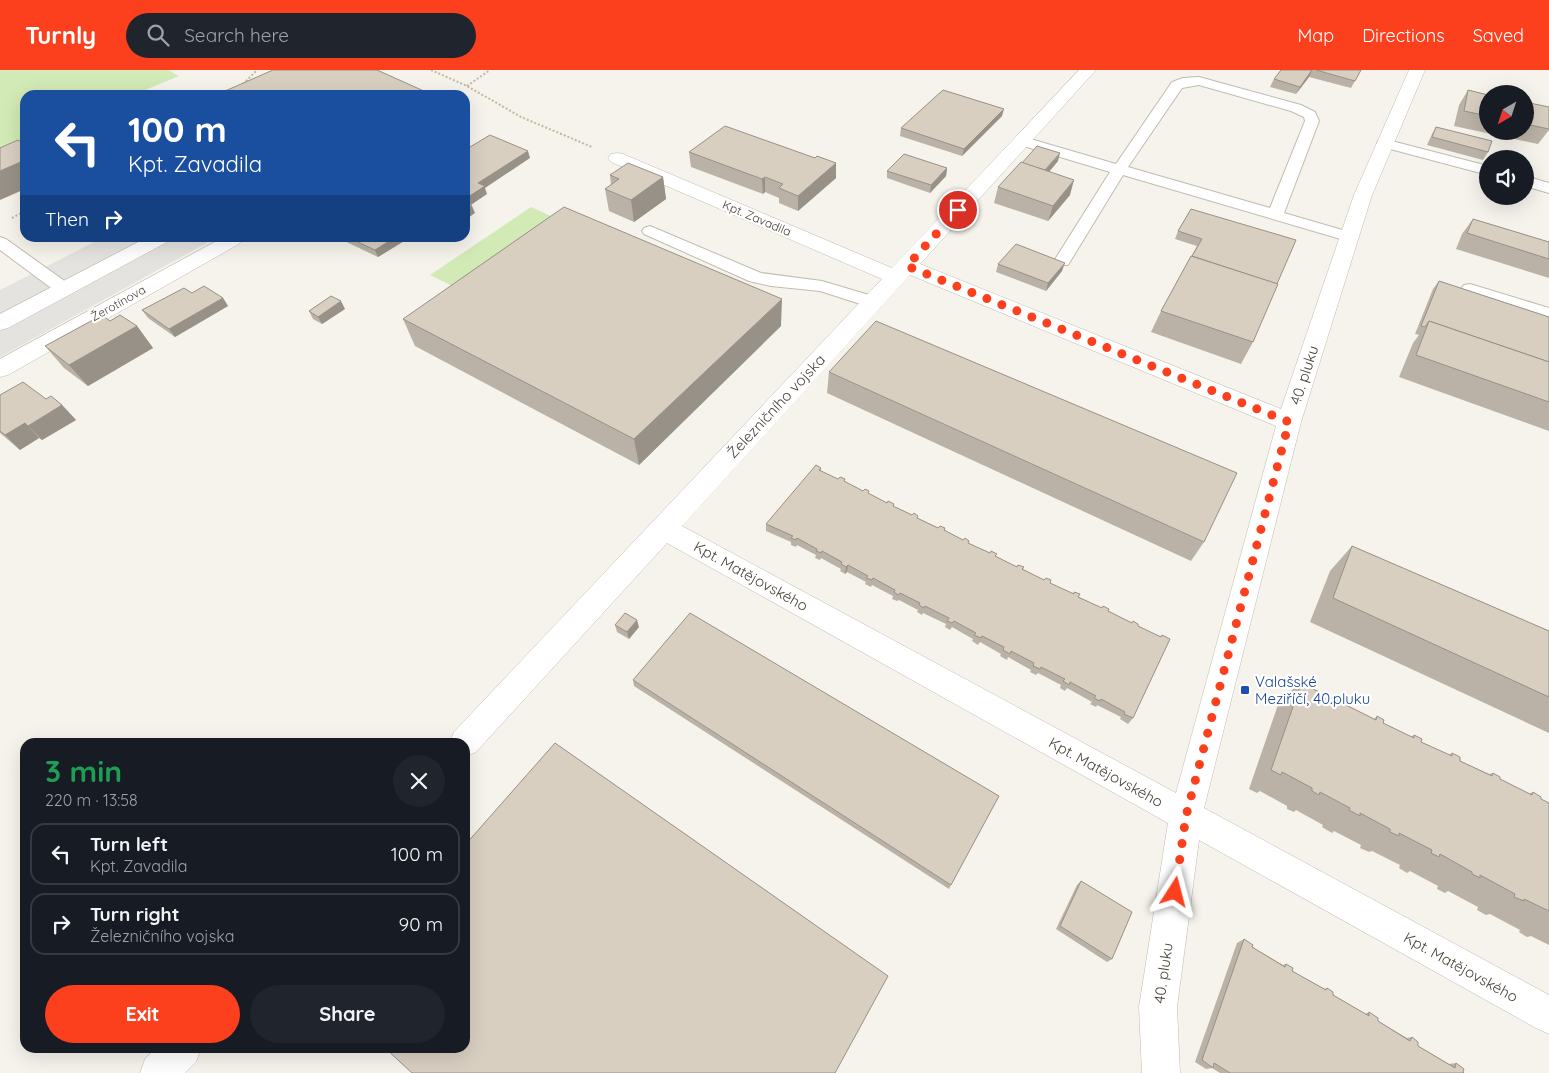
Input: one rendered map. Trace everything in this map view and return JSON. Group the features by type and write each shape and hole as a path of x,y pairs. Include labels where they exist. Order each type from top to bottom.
{"street":[{"name":"Železničního vojska","path":"469,738 1088,70"},
{"name":"40. pluku","path":"1161,1073 1158,1007 1186,816 1289,422 1350,236 1384,142 1417,70"},
{"name":"Kpt. Zavadila","path":"617,158 1289,422"},
{"path":"0,323 152,242"},
{"name":"Žerotínova","path":"0,370 224,242"},
{"name":"Kpt. Matějovského","path":"664,528 1549,1015"},
{"path":"158,1073 177,1053"}],"lane":[{"path":"1062,261 1119,170 1177,85 1183,82 1199,81 1296,108 1310,115 1312,121 1276,215"},
{"path":"1022,141 1350,236"},
{"path":"1384,142 1479,168"},
{"path":"1534,184 1549,188"},
{"path":"650,231 755,277 771,281 822,286 873,302"},
{"path":"0,242 64,289"},
{"path":"1470,289 1549,314"}],"path":[{"path":"239,88 257,70"},
{"path":"431,70 467,86 520,117 617,158"},
{"path":"467,86 490,70"}],"green space":[{"path":"0,70 168,70 179,76 145,90 20,90 20,143 0,151"},
{"path":"531,207 573,226 472,296 430,275"}],"shaded area":[{"path":"94,242 145,242 0,319 0,290"},
{"path":"161,242 208,242 0,357 0,328"}],"building":[{"path":"273,70 377,70 422,90 227,90"},
{"path":"1281,70 1312,70 1300,87 1274,79"},
{"path":"1316,70 1361,70 1355,81"},
{"path":"943,90 1004,109 964,149 901,128"},
{"path":"1468,90 1479,93 1479,114 1464,111"},
{"path":"1534,104 1549,107 1549,129 1534,126"},
{"path":"725,126 815,158 817,156 836,163 798,196 779,188 783,184 765,177 762,179 689,152"},
{"path":"1436,127 1479,138 1479,140 1492,141 1489,150 1481,150 1432,137"},
{"path":"490,135 528,151 478,183 485,186 470,196 470,147"},
{"path":"18,140 20,141 20,162 0,171 0,148"},
{"path":"1037,146 1060,153 1045,170 1022,163"},
{"path":"904,154 947,168 931,185 887,171"},
{"path":"1021,162 1074,180 1053,206 998,187"},
{"path":"628,163 663,177 631,200 605,189 619,179 610,175"},
{"path":"564,207 782,299 634,439 403,319"},
{"path":"1191,209 1296,240 1277,284 1192,256 1202,239 1178,231"},
{"path":"1473,219 1549,242 1549,259 1467,233"},
{"path":"358,242 388,242 375,250"},
{"path":"1016,244 1065,263 1048,283 998,264"},
{"path":"1191,256 1278,284 1253,342 1161,311"},
{"path":"1439,281 1549,317 1549,362 1429,321 1425,327 1421,326"},
{"path":"204,286 223,298 169,329 142,310 184,288 192,293"},
{"path":"331,296 341,301 318,317 309,311"},
{"path":"102,315 110,321 120,315 137,326 69,365 45,346"},
{"path":"876,321 1237,473 1204,542 829,372"},
{"path":"1429,321 1549,362 1549,402 1416,355"},
{"path":"23,382 46,399 51,396 62,405 28,426 25,423 5,435 0,431 0,395"},
{"path":"816,465 821,468 819,470 838,479 840,477 845,479 844,481 863,491 865,489 869,491 868,493 887,503 888,501 894,504 893,506 912,515 914,513 918,516 917,518 938,528 940,526 945,528 944,530 963,540 965,538 969,541 968,543 990,553 991,551 997,554 995,556 1017,567 1018,565 1024,567 1022,569 1044,580 1046,578 1051,580 1050,583 1074,594 1074,592 1080,594 1078,597 1102,608 1103,606 1109,609 1108,611 1132,623 1133,621 1138,626 1161,637 1162,635 1170,639 1133,718 1101,699 1100,701 1094,698 1096,696 1070,682 1069,685 1063,681 1065,679 1041,667 1040,669 1033,666 1034,663 1011,651 1010,654 1003,650 1004,647 982,636 981,638 974,635 976,633 954,621 952,623 947,621 949,618 925,606 924,608 919,605 920,603 900,593 898,595 894,592 895,590 873,578 872,580 866,578 868,576 848,565 846,567 841,564 842,562 822,551 821,553 816,551 817,549 797,538 796,540 791,538 793,536 766,524"},
{"path":"1352,546 1549,631 1549,697 1333,598"},
{"path":"625,613 637,620 627,632 615,625"},
{"path":"690,613 999,796 951,885 633,680"},
{"path":"1302,681 1310,685 1309,687 1340,702 1340,699 1347,702 1346,705 1376,720 1377,716 1384,720 1383,723 1414,738 1414,735 1422,739 1421,742 1452,756 1452,753 1460,757 1460,761 1492,776 1493,773 1500,777 1500,779 1532,795 1533,792 1549,803 1549,911 1524,899 1524,901 1514,897 1515,894 1480,875 1480,878 1472,874 1472,872 1440,854 1439,857 1431,853 1432,850 1399,833 1399,836 1390,832 1390,829 1360,813 1360,816 1349,810 1350,808 1320,792 1319,795 1312,791 1312,788 1282,772 1281,775 1271,770"},
{"path":"555,743 888,976 835,1073 412,1073 390,1053 470,1053 470,839"},
{"path":"1081,881 1132,912 1112,959 1060,926"},
{"path":"1244,939 1253,945 1252,947 1285,967 1286,964 1293,968 1292,971 1326,990 1327,988 1333,992 1333,995 1369,1016 1369,1012 1378,1018 1378,1021 1410,1041 1412,1037 1418,1042 1418,1046 1455,1068 1456,1063 1464,1069 1464,1073 1230,1073 1214,1063 1213,1068 1202,1060"}],"place":[{"name":"Valašské Meziříčí, 40.pluku","path":"1245,690"}],"route":[{"path":"958,210 907,266 1289,422 1186,816 1175,892"}]}
